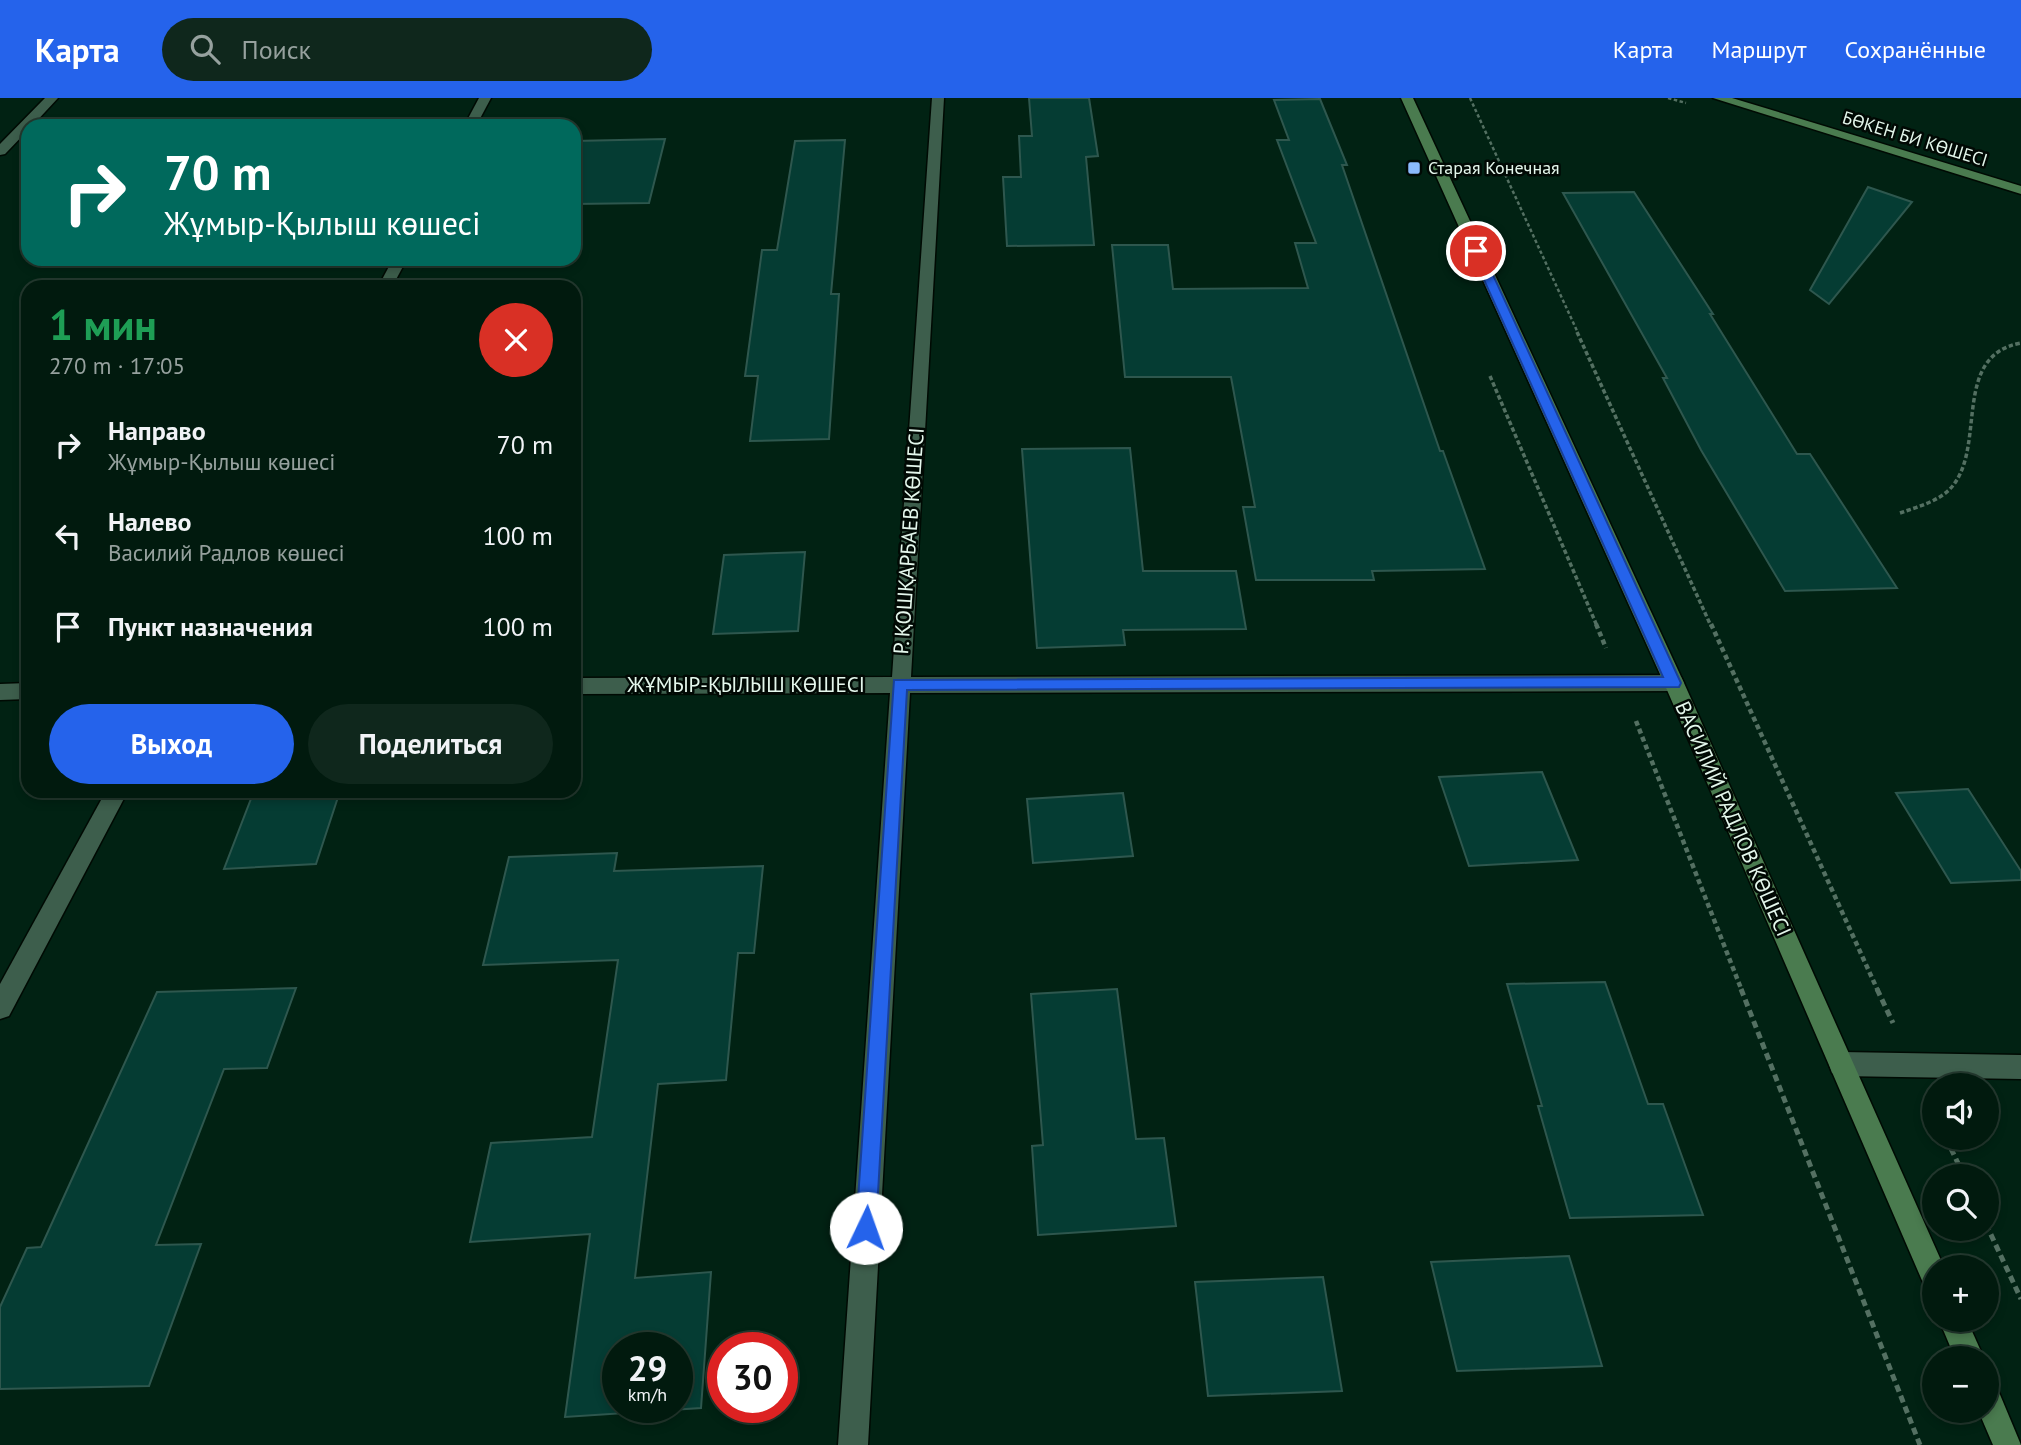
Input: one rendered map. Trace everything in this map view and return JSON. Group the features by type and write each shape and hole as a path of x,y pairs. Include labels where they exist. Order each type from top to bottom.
{"street":[{"path":"31,119 52,98"},
{"path":"474,119 485,98"},
{"name":"Р. ҚОШҚАРБАЕВ КӨШЕСІ","path":"853,1445 938,98"},
{"name":"ВАСИЛИЙ РАДЛОВ КӨШЕСІ","path":"1407,98 1674,683 1925,1255"},
{"name":"БӨКЕН БИ КӨШЕСІ","path":"1719,98 2021,190"},
{"path":"0,151 21,130"},
{"name":"ЖҰМЫР-ҚЫЛЫШ КӨШЕСІ","path":"581,686 1674,683"},
{"path":"0,692 21,691"},
{"path":"0,1008 113,798"},
{"path":"1841,1064 1912,1063 2021,1067"},
{"path":"1998,1423 2008,1445"}],"path":[{"path":"1470,98 1912,1063"},
{"path":"1900,513 1928,503 1952,487 1964,457 1980,375 1996,352 2021,342"},
{"path":"1486,365 1621,683 1920,1445"},
{"path":"1994,1241 2021,1299"}],"building":[{"path":"1029,98 1089,98 1098,156 1086,157 1094,245 1007,246 1003,177 1021,177 1019,136 1032,136"},
{"path":"1320,99 1347,165 1342,165 1440,451 1443,451 1485,569 1372,571 1374,580 1256,580 1243,507 1255,507 1231,377 1125,377 1112,245 1168,245 1173,289 1308,288 1295,243 1316,243 1277,140 1289,140 1274,100"},
{"path":"665,139 649,203 581,204 581,141"},
{"path":"845,140 831,294 839,294 829,439 750,441 758,376 745,376 762,250 777,250 795,141"},
{"path":"1868,187 1912,202 1829,304 1810,290"},
{"path":"1634,192 1713,314 1710,314 1797,454 1810,454 1897,588 1785,591 1701,450 1663,378 1667,378 1563,193"},
{"path":"1130,448 1143,571 1236,571 1246,629 1123,630 1125,645 1037,648 1022,449"},
{"path":"805,552 798,631 713,634 724,555"},
{"path":"1542,772 1578,860 1469,866 1439,777"},
{"path":"1968,789 2021,871 2021,880 1951,883 1896,793"},
{"path":"1123,793 1133,856 1033,863 1027,799"},
{"path":"251,798 338,798 316,864 224,869"},
{"path":"617,853 614,871 763,866 754,953 738,953 726,1080 658,1084 635,1278 711,1272 701,1408 693,1409 693,1332 602,1332 602,1415 565,1417 590,1234 470,1242 491,1143 592,1137 618,960 483,965 509,857"},
{"path":"1605,982 1648,1104 1663,1104 1703,1215 1570,1218 1507,984"},
{"path":"296,988 267,1068 224,1069 156,1245 201,1244 149,1386 0,1389 0,1307 27,1248 41,1247 157,992"},
{"path":"1117,989 1136,1139 1164,1138 1176,1226 1038,1235 1032,1146 1043,1145 1031,994"},
{"path":"1569,1256 1602,1366 1457,1371 1431,1262"},
{"path":"1323,1277 1342,1391 1208,1396 1195,1282"}],"place":[{"name":"Старая Конечная","path":"1414,168"}],"route":[{"path":"866,1228 899,684 1674,683 1476,251"}]}
